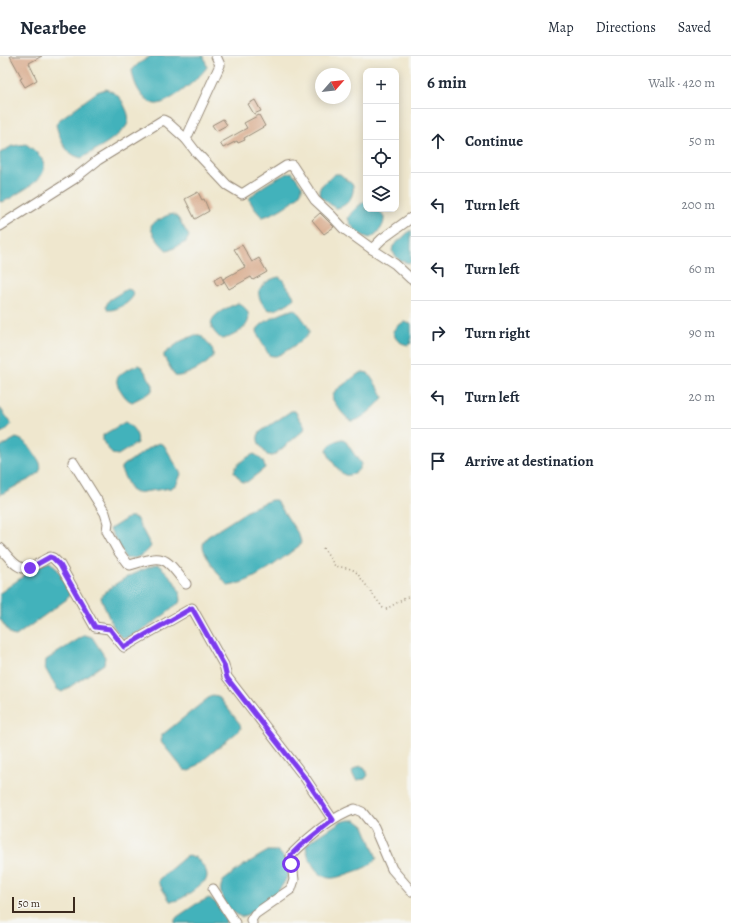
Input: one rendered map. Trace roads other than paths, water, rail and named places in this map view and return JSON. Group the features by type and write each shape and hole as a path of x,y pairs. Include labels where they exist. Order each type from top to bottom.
{"street":[{"path":"186,139 220,65 216,56"},
{"path":"0,226 74,179 98,160 163,120 186,139 227,185 242,194 286,166 292,165 315,200 343,228 395,264 411,279"},
{"path":"372,249 382,239 411,218"},
{"path":"73,462 105,513 108,523 107,531 118,551 127,563 130,565 161,558 173,568 186,584"},
{"path":"0,548 17,566 23,568 30,568 50,557 53,558 60,565 95,627 110,629 124,647 192,608 224,665 227,678 305,778 333,820"},
{"path":"250,922 255,914 291,889 294,880 291,855 333,820 343,813 355,809 362,812 374,827 392,869 411,891"},
{"path":"213,889 235,923"}],"water":[{"path":"151,56 204,56 207,67 204,72 191,84 175,96 155,104 150,102 142,95 134,80 132,70 138,64"},
{"path":"106,89 115,94 122,101 128,116 127,125 119,134 82,158 71,154 64,146 56,125 59,120 97,92"},
{"path":"26,144 41,157 44,163 42,174 38,180 31,185 9,199 0,202 0,153 12,146"},
{"path":"292,172 302,186 299,196 283,208 262,217 254,208 249,199 257,191 269,183"},
{"path":"335,174 340,174 353,185 353,193 346,204 335,208 321,197 319,191 321,186"},
{"path":"363,202 363,212 380,212 384,216 384,220 380,229 370,238 356,231 351,225 348,218"},
{"path":"173,214 178,218 189,236 186,242 168,251 156,239 151,227 152,224 165,216"},
{"path":"411,230 411,262 409,263 400,261 392,251 393,246"},
{"path":"279,277 282,279 294,298 289,303 275,310 269,310 262,303 259,297 259,291 260,288 267,282"},
{"path":"127,289 131,290 134,294 133,297 127,303 108,310 106,306 109,300"},
{"path":"238,303 247,311 249,316 248,321 242,330 232,336 222,339 213,330 211,325 212,321 218,313"},
{"path":"294,309 306,324 309,333 283,353 276,356 269,355 258,336 257,330 268,320"},
{"path":"404,322 411,324 411,343 408,345 398,341 393,331 397,326"},
{"path":"195,335 200,335 207,342 213,350 213,356 207,363 196,370 184,375 175,376 164,357 164,354 181,341"},
{"path":"138,365 142,367 153,385 153,388 151,392 132,402 122,393 117,384 117,379 123,372"},
{"path":"363,372 368,373 383,397 374,408 364,416 355,421 351,421 336,405 333,400 333,396 335,391"},
{"path":"0,408 11,425 5,431 0,433"},
{"path":"291,411 295,411 305,427 304,430 278,452 272,456 267,455 258,441 258,435 260,432"},
{"path":"125,422 135,431 138,440 137,443 118,455 112,454 103,441 103,435"},
{"path":"16,438 22,440 39,460 41,465 40,470 35,476 0,495 0,447"},
{"path":"341,439 344,439 361,464 358,470 349,475 343,474 337,468 331,460 327,450 331,445"},
{"path":"159,443 164,445 181,474 177,484 171,488 136,493 131,490 121,467"},
{"path":"254,454 264,463 265,468 247,482 242,482 234,472 235,469 242,461"},
{"path":"271,500 276,500 299,535 301,542 299,546 257,576 238,584 228,586 206,555 203,546 204,541 207,537 252,508"},
{"path":"129,517 136,518 151,546 147,552 132,559 125,558 110,529"},
{"path":"50,562 59,572 70,593 67,599 16,636 11,635 0,619 0,593 37,566"},
{"path":"158,565 174,581 179,591 181,601 162,617 144,629 136,634 124,638 114,627 101,597 111,587 127,577 144,569"},
{"path":"85,635 92,637 105,657 104,664 62,692 57,689 45,668 46,660"},
{"path":"212,695 218,696 240,724 241,729 190,771 184,770 161,742 162,735"},
{"path":"361,766 364,767 368,775 365,779 357,780 352,772 354,769"},
{"path":"356,820 364,826 377,858 375,861 360,870 336,878 327,878 314,867 308,855 306,846 308,843 340,822"},
{"path":"268,851 278,851 283,857 288,868 286,879 278,891 266,902 247,915 241,917 232,911 224,902 221,892 223,881 244,865"},
{"path":"186,856 196,857 206,871 206,880 184,897 170,901 158,882 159,879"},
{"path":"209,898 216,903 226,920 226,923 175,923 177,917 196,904"}]}
